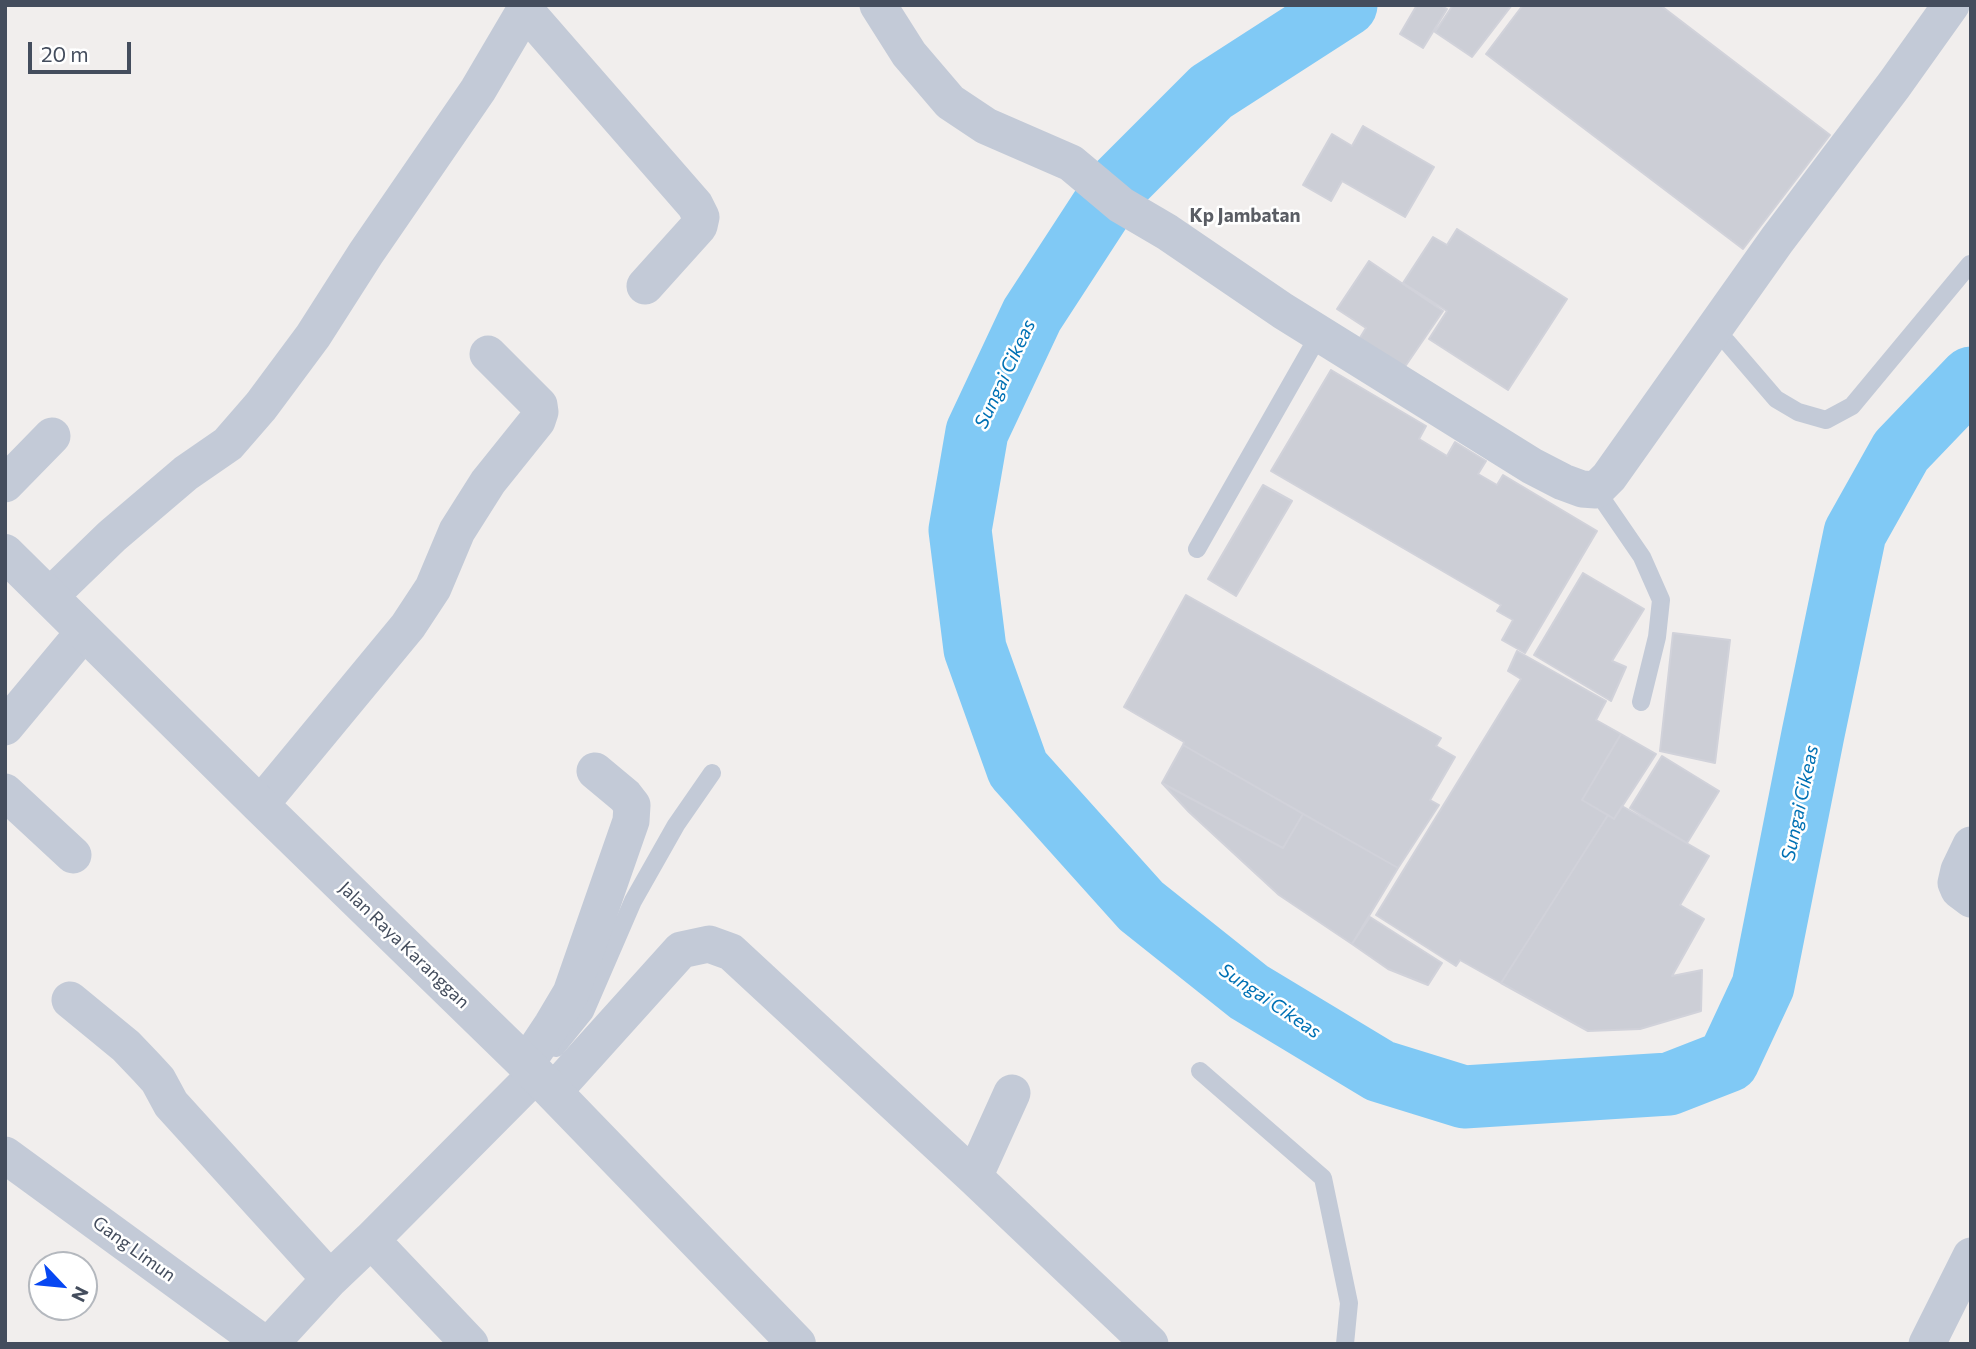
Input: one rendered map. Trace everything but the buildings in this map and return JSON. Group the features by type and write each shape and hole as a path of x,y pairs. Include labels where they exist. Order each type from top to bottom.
{"street":[{"path":"878,5 909,54 950,102 986,126 1071,163 1121,205 1167,232 1283,311 1532,466 1563,482 1582,489 1596,490 1609,477 1777,240 1894,86 1951,5"},
{"path":"50,596 112,536 186,473 228,443 261,406 313,335 478,90 526,8 695,205 701,217 699,226 645,286"},
{"path":"260,806 408,626 433,588 457,531 488,482 537,421 540,405 488,354"},
{"path":"5,484 52,436"},
{"name":"Jalan Raya Karanggan","path":"5,553 538,1076 797,1344"},
{"path":"5,727 84,632"},
{"path":"538,1076 552,1025 571,993 631,821 632,805 595,771"},
{"path":"5,792 73,855"},
{"path":"1971,845 1956,883 1959,890 1971,899"},
{"path":"270,1344 330,1279 538,1076 681,950 709,944 731,952 1150,1344"},
{"path":"69,1000 126,1046 147,1068 158,1080 171,1104 330,1279"},
{"path":"974,1177 1012,1093"},
{"name":"Gang Limun","path":"5,1155 264,1344"},
{"path":"371,1240 470,1344"},
{"path":"1927,1344 1971,1256"}],"lane":[{"path":"1711,333 1727,342 1776,399 1798,412 1826,420 1852,406 1970,264"},
{"path":"1197,549 1320,333"},
{"path":"1596,490 1642,557 1661,600 1657,637 1641,702"},
{"path":"538,1076 585,1012 633,901 676,825 712,773"},
{"path":"1199,1071 1323,1178 1349,1303 1345,1344"}],"waterway":[{"name":"Sungai Cikeas","path":"1346,5 1211,92 1114,189 1032,315 977,432 960,530 975,649 1018,769 1141,906 1249,992 1380,1071 1464,1097 1669,1084 1728,1061 1763,986 1855,533 1901,451 1971,378"}],"district":[{"name":"Kp Jambatan","path":"1245,216"}]}
